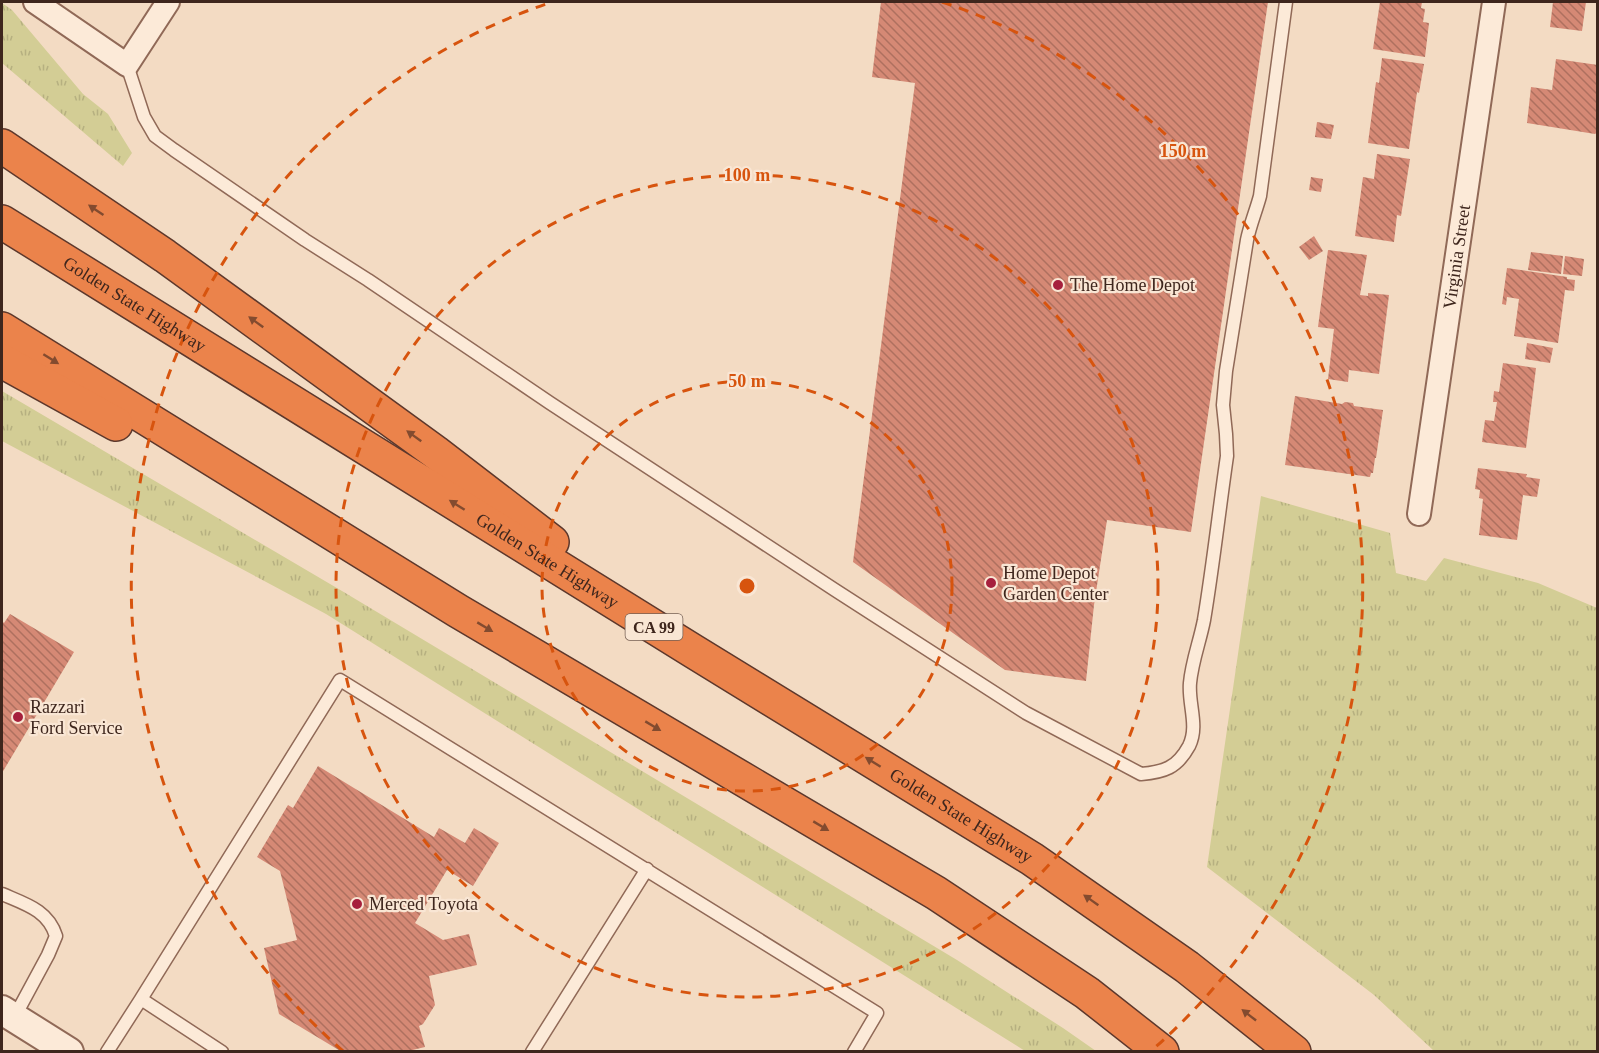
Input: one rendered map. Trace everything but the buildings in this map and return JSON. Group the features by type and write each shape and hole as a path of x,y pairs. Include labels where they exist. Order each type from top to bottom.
{"highway":[{"path":"7,150 165,256 435,452 693,651"},
{"name":"Golden State Highway","path":"2,222 1032,859 1187,967 1294,1052"},
{"path":"2,329 458,611 936,893 1087,993 1162,1052"},
{"path":"2,361 458,611"}],"street":[{"path":"35,2 127,65 168,2"},
{"name":"Virginia Street","path":"1419,514 1494,2"},
{"path":"8,1014 69,1052"}],"lane":[{"path":"127,65 144,117 155,136 174,150 550,403 1026,713 1141,774 1162,772 1179,760 1189,744 1194,728 1190,683 1203,620 1227,456 1223,405 1226,371 1246,240 1260,196 1286,2"},
{"path":"107,1052 339,680 877,1013 854,1052"},
{"path":"532,1052 647,869"},
{"path":"2,894 46,916 56,936 48,955 8,1014"},
{"path":"141,999 222,1052"}],"green space":[{"path":"2,3 12,10 83,94 108,114 132,153 123,166 2,63"},
{"path":"2,391 342,591 957,960 1096,1051 1025,1051 326,614 2,441"},
{"path":"1261,496 1390,533 1396,573 1426,581 1444,558 1538,583 1597,608 1597,1051 1434,1051 1374,995 1207,867"}],"place":[{"name":"The Home Depot","path":"1058,285"},
{"name":"Home Depot Garden Center","path":"991,583"},
{"name":"Razzari Ford Service","path":"18,717"},
{"name":"Merced Toyota","path":"357,904"}]}
